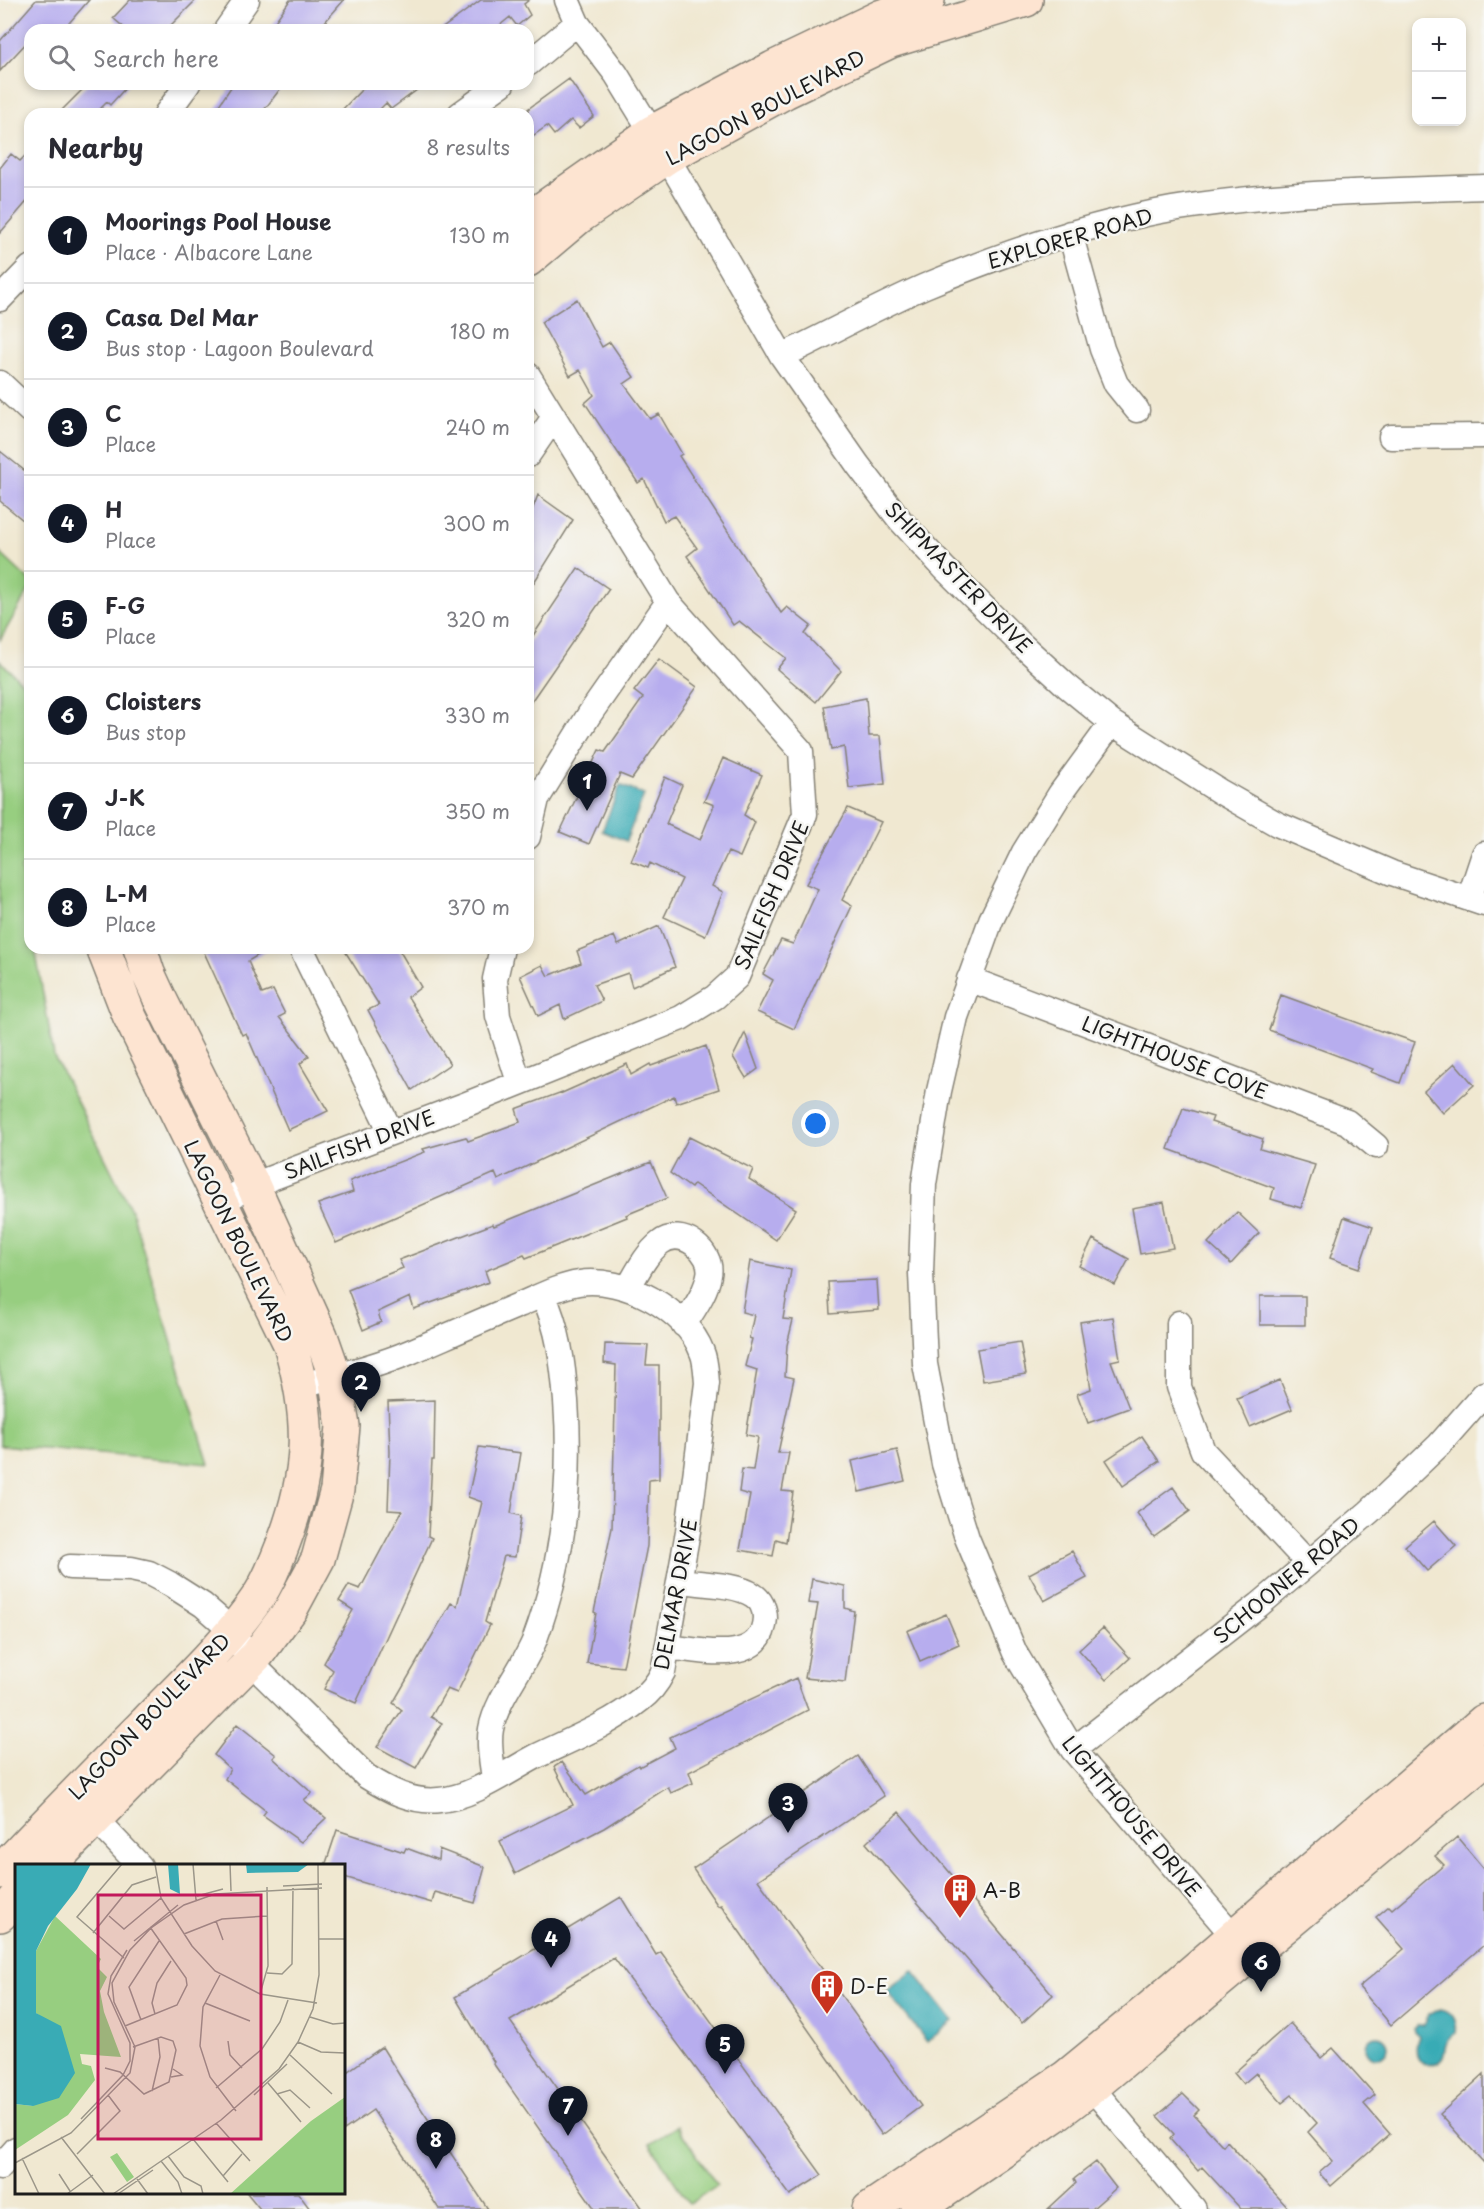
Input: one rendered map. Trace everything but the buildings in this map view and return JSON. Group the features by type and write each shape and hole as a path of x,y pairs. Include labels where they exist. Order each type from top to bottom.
{"street":[{"path":"229,24 247,0"},
{"name":"SHIPMASTER DRIVE","path":"567,0 577,23 616,74 659,144 782,356 858,465 900,520 944,568 1021,644 1112,723 1219,791 1277,824 1392,873 1476,902"},
{"name":"LAGOON BOULEVARD","path":"534,216 659,144 785,92 884,19 928,0"},
{"name":"LAGOON BOULEVARD","path":"884,19 1026,0"},
{"path":"534,59 577,23"},
{"path":"170,108 184,90"},
{"path":"468,108 494,90"},
{"name":"LAGOON BOULEVARD","path":"534,255 659,144"},
{"name":"EXPLORER ROAD","path":"782,356 923,287 982,263 1070,234 1171,210 1238,200 1352,192 1484,187"},
{"path":"1070,234 1102,349 1116,384 1137,411"},
{"path":"0,299 24,274"},
{"path":"0,383 24,405"},
{"name":"SAILFISH DRIVE","path":"222,1203 253,1185 681,1017 715,997 737,977 805,814 801,751 668,602 534,385"},
{"path":"534,446 554,417"},
{"path":"1391,437 1484,436"},
{"path":"534,812 537,799 590,715 668,602"},
{"name":"LIGHTHOUSE DRIVE","path":"1112,723 1060,794 1024,852 992,920 956,1017 939,1091 924,1184 921,1273 925,1364 944,1464 967,1538 1015,1653 1073,1750 1242,1946"},
{"path":"1476,902 1484,854"},
{"name":"LAGOON BOULEVARD","path":"0,1872 196,1670 259,1596 276,1563 297,1506 303,1479 305,1415 302,1385 290,1344 129,1015 105,954"},
{"name":"LAGOON BOULEVARD","path":"51,1864 250,1662 291,1609 318,1559 337,1490 343,1426 335,1376 312,1312 253,1185 160,999 142,954"},
{"path":"304,954 391,1132"},
{"path":"501,954 495,979 498,1016 519,1082"},
{"name":"LIGHTHOUSE COVE","path":"969,979 1347,1122 1376,1146"},
{"path":"628,1287 653,1250 666,1239 678,1237 697,1246 705,1253 708,1260 709,1276 684,1325"},
{"name":"DELMAR DRIVE","path":"70,1568 131,1569 149,1574 203,1605 232,1630 250,1662 366,1776 402,1796 436,1801 453,1799 613,1718 638,1703 657,1684 663,1672 681,1581 707,1383 703,1352 695,1337 684,1325 655,1301 628,1287 606,1282 584,1282 543,1295 388,1361 302,1385"},
{"path":"494,1779 490,1743 491,1729 496,1714 524,1663 543,1615 561,1543 569,1470 563,1365 552,1314 543,1295"},
{"path":"1179,1323 1179,1387 1203,1450 1308,1563"},
{"name":"SCHOONER ROAD","path":"1073,1750 1259,1605 1369,1512 1439,1445 1484,1394"},
{"path":"668,1647 715,1652 742,1651 756,1640 763,1629 765,1617 763,1606 752,1594 730,1588 681,1581"},
{"path":"1242,1946 1484,1721"},
{"path":"869,2209 1084,2078 1242,1946 1484,1760"},
{"path":"72,1796 96,1818 138,1864"},
{"path":"0,1916 15,1900"},
{"path":"918,2209 1054,2116 1084,2078"},
{"path":"1084,2078 1194,2209"},
{"path":"0,2167 15,2150"}],"green space":[{"path":"0,553 24,575 24,598 0,640"},
{"path":"0,661 24,684 24,863 21,869 24,887 24,954 36,954 54,1056 131,1210 209,1464 0,1445"},
{"path":"677,2126 717,2185 689,2204 650,2144"}],"water":[{"path":"620,785 644,795 626,841 602,831"},
{"path":"913,1971 953,2021 927,2042 887,1991"},
{"path":"1440,2009 1448,2011 1453,2017 1456,2033 1448,2039 1440,2061 1429,2065 1424,2064 1416,2052 1419,2036 1414,2029 1418,2025 1424,2025 1429,2015"},
{"path":"1377,2036 1385,2039 1388,2047 1385,2055 1377,2058 1369,2055 1366,2047 1369,2039"}],"place":[{"name":"Moorings Pool House","path":"587,811"},
{"name":"Casa Del Mar","path":"361,1412"},
{"name":"C","path":"788,1833"},
{"name":"A-B","path":"960,1919"},
{"name":"H","path":"551,1968"},
{"name":"Cloisters","path":"1261,1992"},
{"name":"D-E","path":"827,2015"},
{"name":"F-G","path":"725,2074"},
{"name":"J-K","path":"568,2136"},
{"name":"L-M","path":"436,2169"}]}
